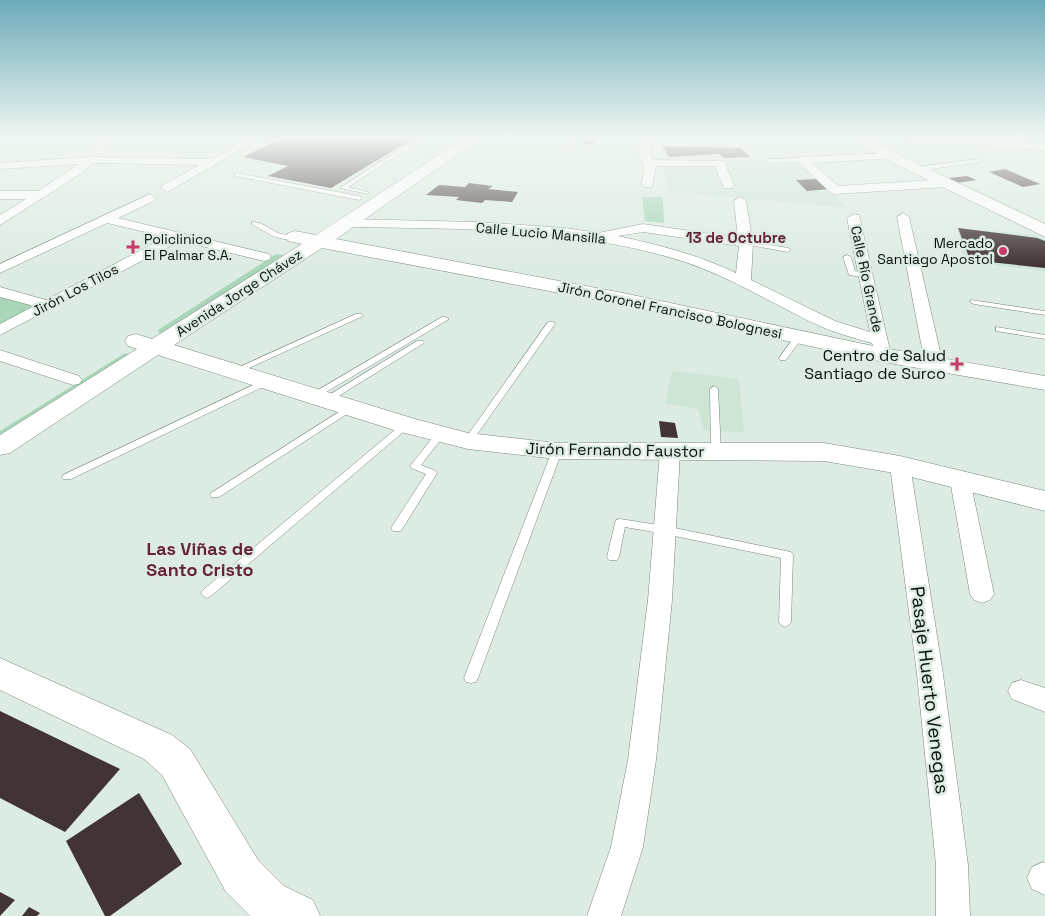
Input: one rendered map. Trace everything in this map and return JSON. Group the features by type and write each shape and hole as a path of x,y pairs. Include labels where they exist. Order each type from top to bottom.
{"street":[{"path":"0,221 64,180"},
{"path":"167,188 182,180"},
{"name":"Avenida Jorge Chávez","path":"0,447 264,257 388,180"},
{"name":"Avenida Jorge Chávez","path":"0,425 73,380 145,343 320,240 412,180"},
{"path":"648,184 649,180"},
{"path":"726,180 728,185"},
{"path":"824,180 835,190 947,183"},
{"path":"940,180 1045,231"},
{"path":"0,195 40,195"},
{"path":"0,269 150,198"},
{"path":"740,201 746,243 743,282"},
{"path":"903,217 934,364"},
{"name":"Calle Río Grande","path":"854,218 882,347"},
{"path":"106,219 264,257"},
{"name":"Calle Lucio Mansilla","path":"348,223 493,227 599,236 687,259 743,282 828,324 882,347"},
{"path":"599,236 643,228 746,243"},
{"name":"Jirón Los Tilos","path":"0,330 177,237"},
{"name":"Jirón Coronel Francisco Bolognesi","path":"295,237 320,240 623,299 799,337 882,347 934,364 1045,383"},
{"path":"0,292 47,306"},
{"name":"Jirón Fernando Faustor","path":"145,343 406,425 468,441 557,451 824,452 900,465 1045,501"},
{"path":"0,355 73,380"},
{"path":"604,916 627,848 642,760 660,600 670,452"},
{"name":"Pasaje Huerto Venegas","path":"900,465 934,712 952,865 953,916"},
{"path":"960,480 982,594"},
{"path":"0,673 158,747 176,762 242,876 268,902 297,916"}],"lane":[{"path":"265,180 362,196"},
{"path":"356,180 343,188 362,196"},
{"path":"254,223 279,236 295,237"},
{"path":"746,243 788,250"},
{"path":"847,257 852,273 866,276"},
{"path":"974,302 1045,313"},
{"path":"235,371 359,316"},
{"path":"216,495 330,401 445,319"},
{"path":"468,441 551,324"},
{"path":"999,329 1045,337"},
{"path":"782,358 799,337"},
{"path":"330,401 420,342"},
{"path":"67,477 268,381"},
{"path":"714,390 714,440 716,452"},
{"path":"207,593 406,425"},
{"path":"397,528 432,473 415,466 440,434"},
{"path":"471,678 557,451"},
{"path":"613,557 620,523 665,530 787,555 785,622"}],"shaded area":[{"path":"666,180 818,180 849,208 668,191"},
{"name":"Mercado Santiago Apostol","path":"958,228 1034,235 1045,240 1045,271 964,262"},
{"path":"672,371 739,379 744,432 704,431 698,409 665,403"}],"green space":[{"path":"642,197 663,197 664,223 645,221"},
{"path":"276,254 284,255 160,336 158,330"},
{"path":"0,295 34,306 34,309 0,328"},
{"path":"125,353 131,355 0,439 0,431"}],"building":[{"path":"288,180 345,180 331,188"},
{"path":"796,180 818,180 829,189 807,191"},
{"path":"952,180 976,180 957,183"},
{"path":"1007,180 1030,180 1040,184 1023,187"},
{"path":"469,183 493,186 488,189 518,192 512,202 485,200 482,203 456,200 459,197 426,195 439,185 465,187"},
{"name":"Mercado Santiago Apostol","path":"958,228 1037,238 1045,241 1045,268 970,260"},
{"path":"659,421 675,423 678,438 661,437"},
{"path":"0,711 120,769 65,832 0,798"},
{"path":"139,793 182,864 110,916 105,916 66,841"},
{"path":"0,892 15,900 0,916"},
{"path":"29,907 40,913 37,916 22,916"}],"place":[{"name":"Policlinico El Palmar S.A.","path":"133,247"},
{"name":"Mercado Santiago Apostol","path":"1003,251"},
{"name":"Centro de Salud Santiago de Surco","path":"957,364"}],"district":[{"name":"13 de Octubre","path":"736,237"},
{"name":"Las Viñas de Santo Cristo","path":"200,558"}]}
